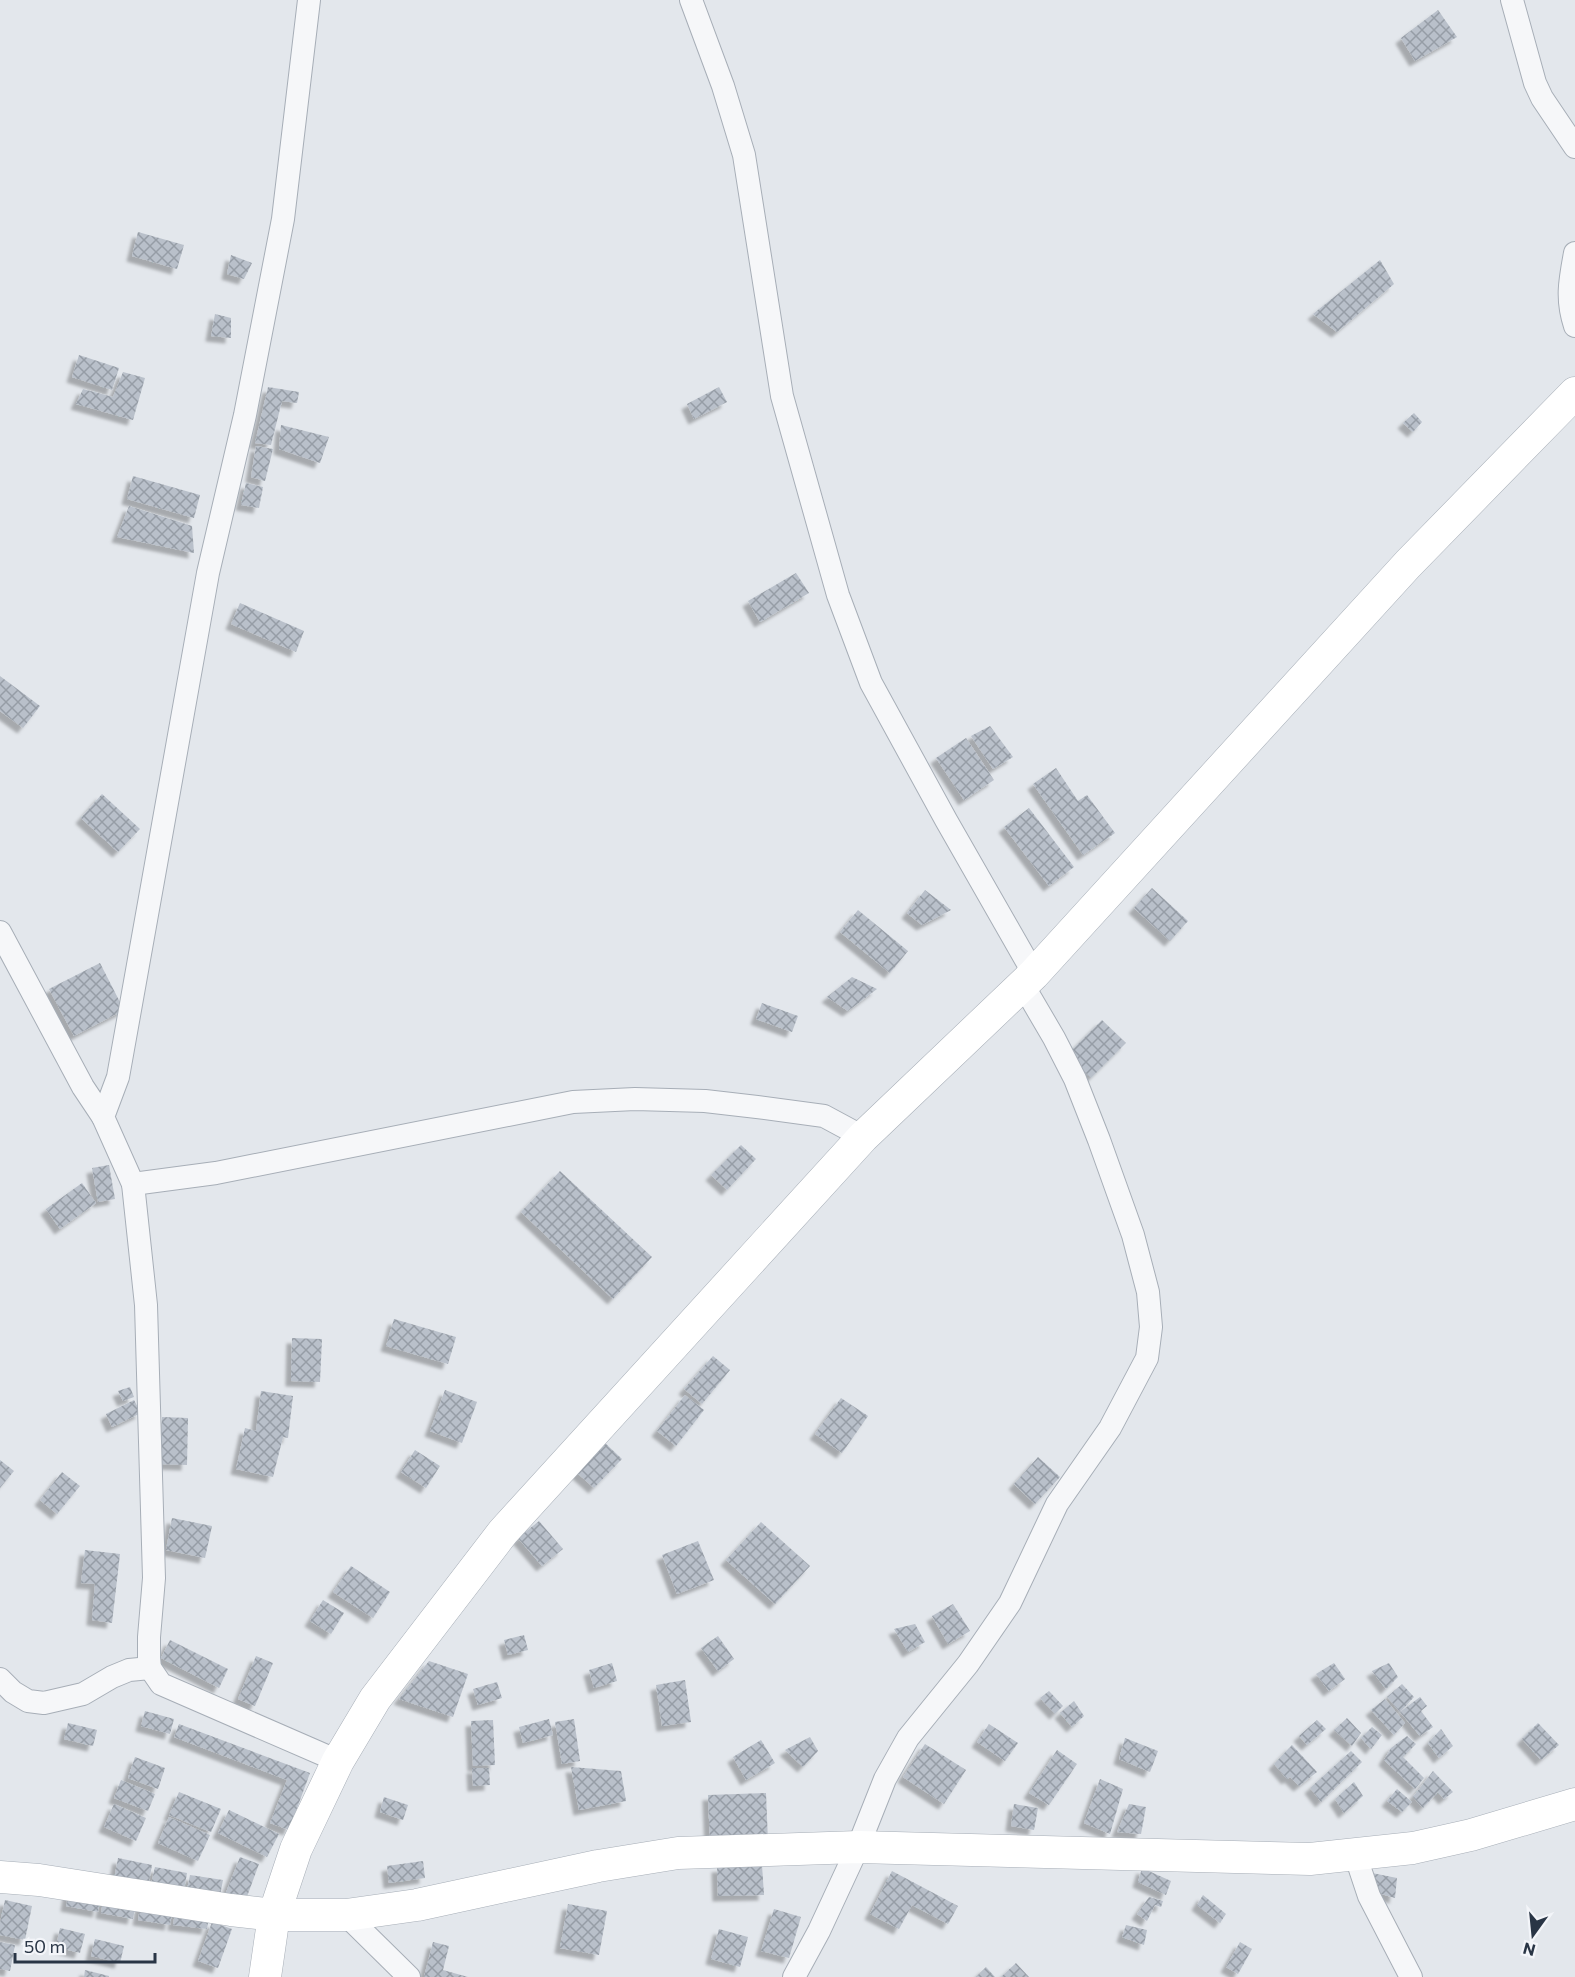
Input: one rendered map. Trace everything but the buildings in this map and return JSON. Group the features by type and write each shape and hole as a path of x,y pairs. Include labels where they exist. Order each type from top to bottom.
{"main road":[{"path":"265,1977 274,1915 296,1849 338,1761 375,1699 503,1532 863,1137 1028,980 1408,564 1575,393"},
{"path":"0,1877 39,1880 274,1915 346,1915 417,1905 598,1866 678,1854 858,1846 1310,1859 1413,1848 1471,1835 1575,1804"}],"street":[{"path":"103,1117 118,1077 208,573 245,415 280,230 309,0"},
{"path":"691,0 723,86 744,155 782,396 838,595 871,683 946,820 1028,980 1075,1079 1100,1140 1133,1235 1148,1292 1151,1327 1147,1358 1110,1428 1057,1504 1010,1603 968,1664 908,1738 885,1779 858,1846 819,1931 794,1977"},
{"path":"1512,0 1535,83 1542,98 1575,147"},
{"path":"1575,253 1568,287 1570,313 1575,326"},
{"path":"0,932 83,1087 103,1117 133,1184 146,1305 151,1427 154,1578 149,1637 150,1668 161,1684 338,1761"},
{"path":"133,1184 216,1173 573,1102 705,1101 757,1107 824,1116 863,1137"},
{"path":"0,1679 13,1692 28,1701 44,1703 83,1694 129,1670 150,1668"},
{"path":"1355,1854 1369,1896 1411,1977"},
{"path":"346,1915 409,1977"}]}
